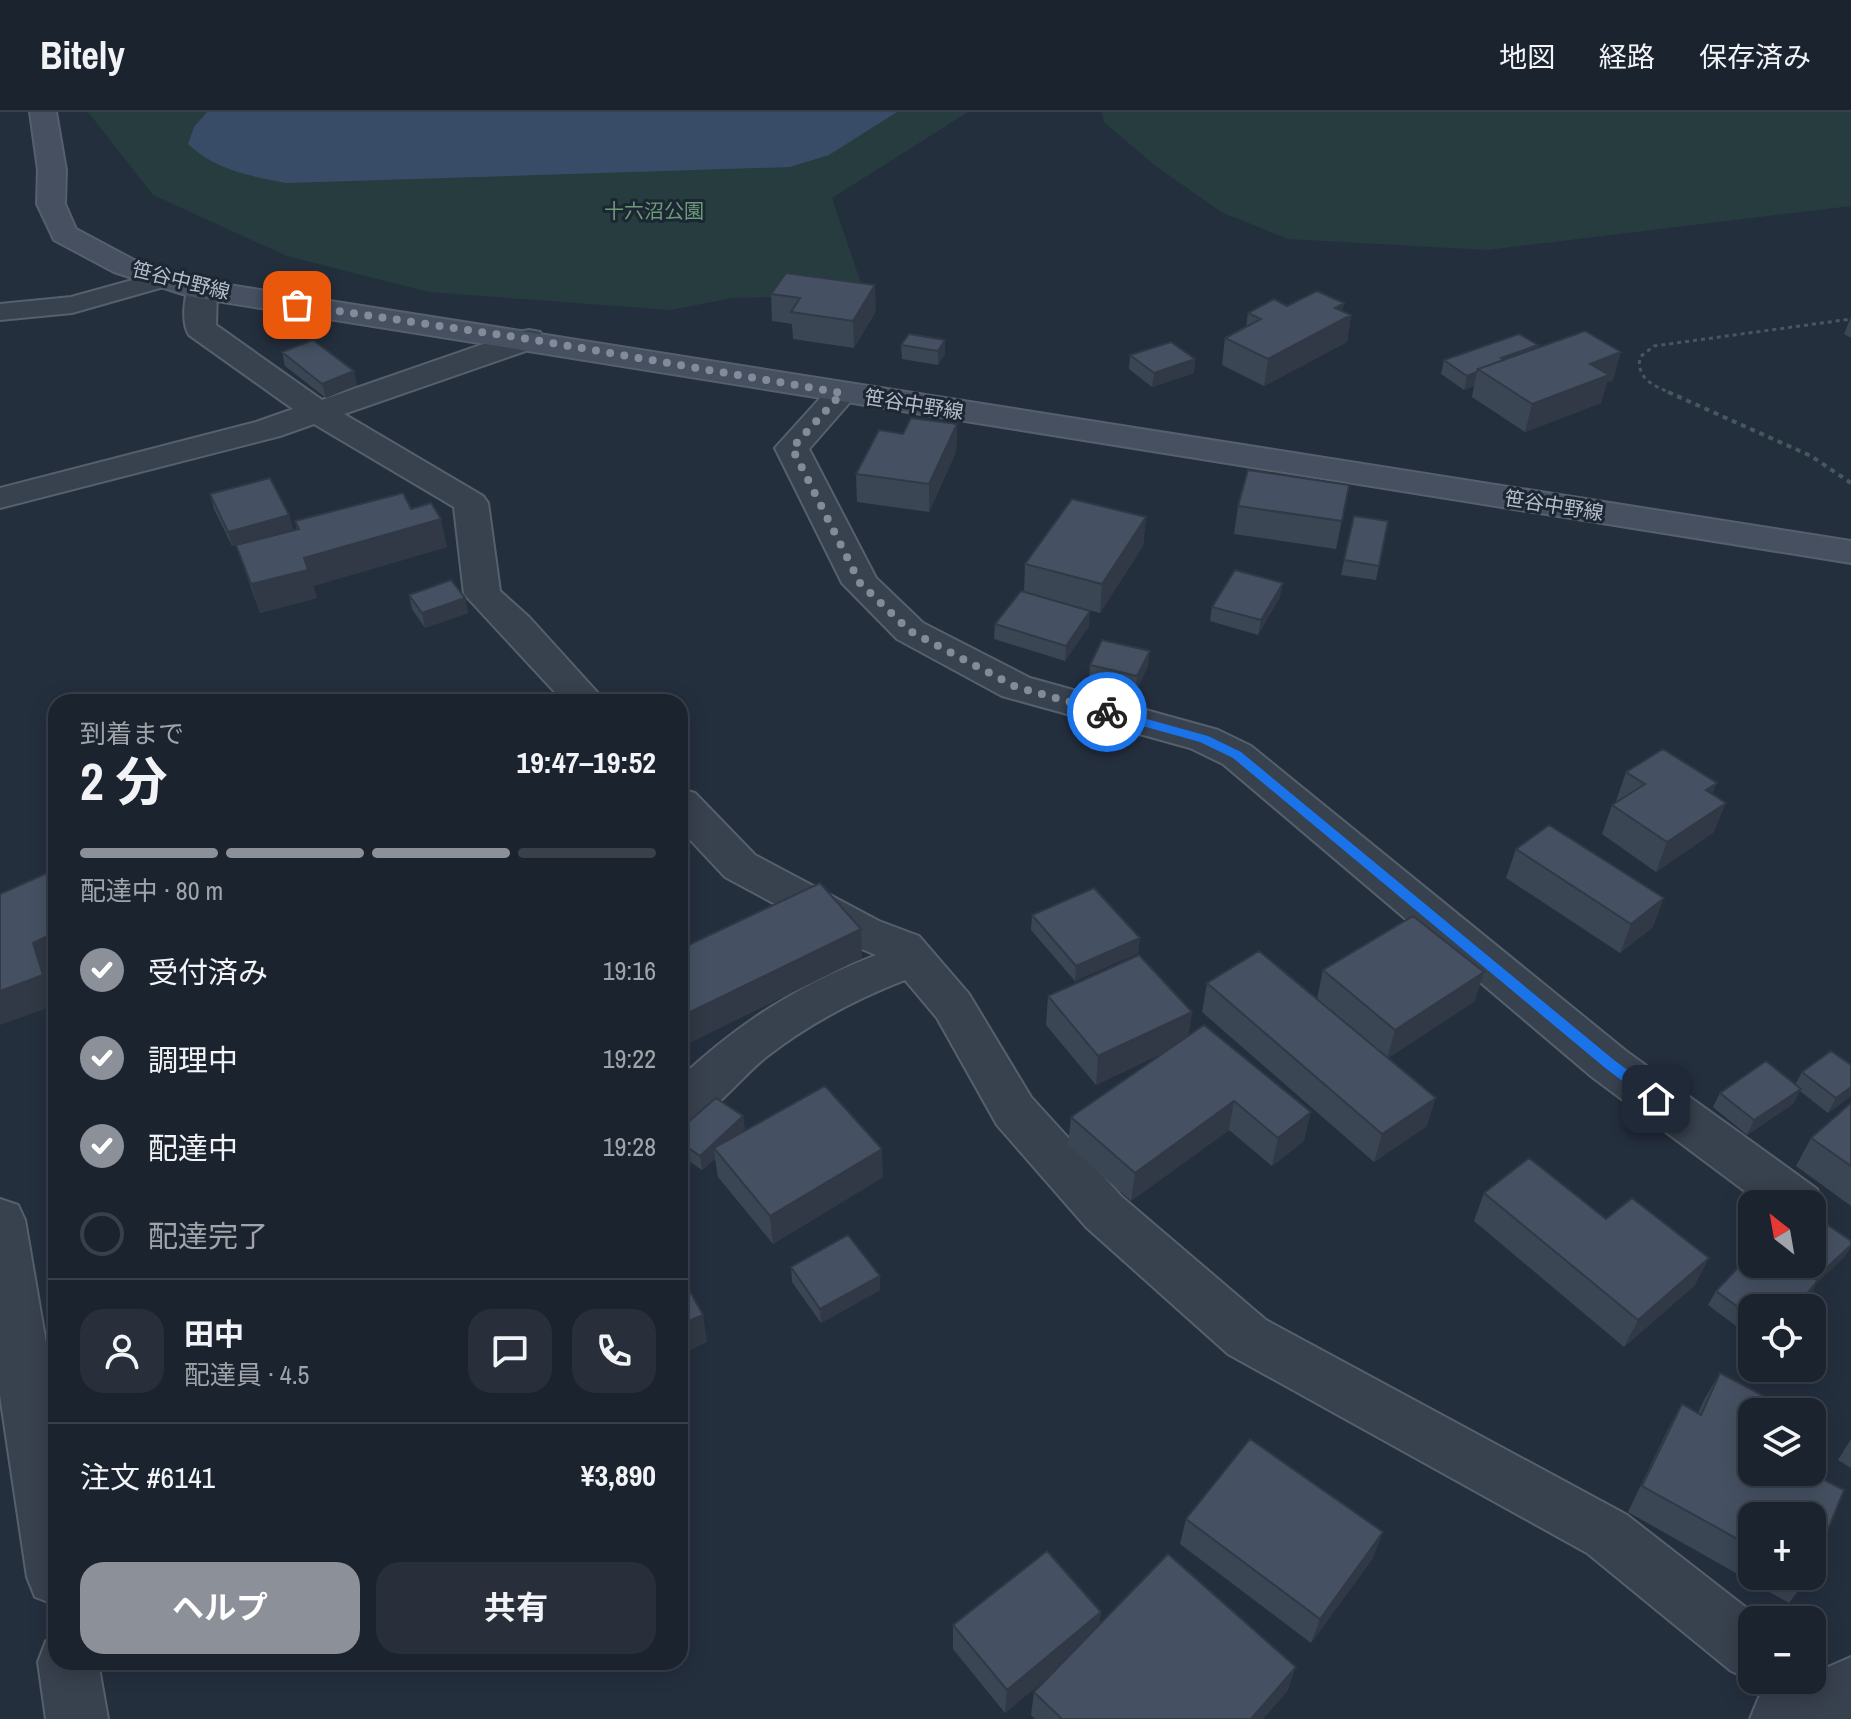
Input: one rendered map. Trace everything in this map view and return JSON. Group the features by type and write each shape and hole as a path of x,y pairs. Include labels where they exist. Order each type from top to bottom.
{"street":[{"name":"笹谷中野線","path":"43,112 52,170 51,204 64,234 124,266 202,289 1851,552"},
{"path":"202,289 200,328 319,413 471,503 482,594 516,625 579,694"},
{"path":"0,498 268,429 529,339"},
{"path":"842,393 792,448 860,583 910,631 1016,687 1204,739 1237,755 1609,1064 1780,1190"},
{"path":"688,811 740,866 863,932 903,948 953,1006 1014,1111 1104,1212 1247,1337 1607,1534 1738,1639"},
{"path":"688,1100 713,1074 773,1027 827,995 912,959"},
{"path":"0,1220 48,1491"},
{"path":"69,1670 77,1719"}],"lane":[{"path":"0,312 72,305 165,279"}],"path":[{"path":"1851,319 1654,346 1640,357 1638,368 1644,379 1661,389 1811,456 1851,483"}],"green space":[{"name":"十六沼公園","path":"88,112 968,112 832,198 865,295 732,298 671,310 429,292 287,256 153,195"},
{"path":"1102,112 1851,112 1851,206 1487,250 1288,239 1221,212 1153,164 1104,122"}],"water":[{"path":"207,112 897,112 829,155 790,167 286,183 221,166 198,153 188,144 194,127"}],"building":[{"path":"786,273 875,285 853,321 791,312 800,298 771,294"},
{"path":"1317,291 1344,303 1335,308 1351,315 1268,359 1225,338 1261,319 1248,313 1274,299 1287,306"},
{"path":"1585,331 1621,352 1590,364 1609,375 1532,404 1478,369"},
{"path":"909,334 945,340 938,351 901,345"},
{"path":"1519,334 1538,345 1501,358 1504,360 1467,376 1444,360"},
{"path":"313,340 354,371 322,384 282,352"},
{"path":"1171,342 1195,359 1154,373 1130,355"},
{"path":"911,418 957,424 929,484 856,474 879,430 903,434"},
{"path":"1248,470 1349,485 1342,521 1238,506"},
{"path":"270,478 289,515 228,532 210,494"},
{"path":"403,493 411,509 431,503 441,519 304,558 308,570 251,584 236,545 299,529 295,521"},
{"path":"1072,499 1146,517 1102,584 1025,564"},
{"path":"1354,516 1388,521 1379,566 1344,560"},
{"path":"1235,570 1283,583 1261,620 1212,607"},
{"path":"451,580 465,598 422,613 409,595"},
{"path":"1021,591 1090,611 1066,646 995,624"},
{"path":"1102,640 1150,651 1137,676 1090,665"},
{"path":"1663,749 1717,783 1706,790 1726,803 1667,842 1612,805 1645,784 1626,772"},
{"path":"1549,825 1664,898 1631,924 1516,849"},
{"path":"48,873 48,936 33,943 43,975 0,991 0,894"},
{"path":"820,883 861,929 688,1013 688,945"},
{"path":"1094,888 1140,938 1076,966 1032,915"},
{"path":"1413,916 1484,972 1395,1030 1323,970"},
{"path":"1259,951 1436,1098 1382,1134 1207,983"},
{"path":"1139,955 1192,1012 1098,1056 1048,996"},
{"path":"1204,1025 1311,1112 1278,1138 1234,1101 1135,1173 1071,1117"},
{"path":"1831,1051 1851,1065 1851,1087 1836,1098 1802,1072"},
{"path":"1766,1061 1801,1089 1754,1120 1720,1093"},
{"path":"825,1086 882,1149 770,1216 714,1148"},
{"path":"716,1098 743,1116 700,1156 688,1148 688,1122"},
{"path":"1851,1103 1851,1166 1811,1138"},
{"path":"1529,1158 1606,1219 1632,1198 1709,1258 1638,1320 1484,1193"},
{"path":"1826,1224 1851,1241 1851,1245 1826,1268"},
{"path":"848,1235 880,1276 820,1309 791,1267"},
{"path":"1738,1268 1738,1278 1814,1278 1818,1281 1806,1294 1738,1294 1738,1307 1716,1291"},
{"path":"688,1288 703,1315 688,1322"},
{"path":"1720,1373 1766,1397 1738,1398 1738,1486 1826,1486 1826,1481 1844,1490 1826,1534 1826,1502 1738,1502 1738,1539 1642,1486 1682,1404 1701,1415"},
{"path":"1250,1439 1383,1532 1320,1619 1186,1519"},
{"path":"1047,1551 1101,1612 1007,1690 953,1625"},
{"path":"1168,1554 1296,1667 1251,1719 1062,1719 1034,1692"}],"way so far":[{"path":"297,305 529,339 842,393 792,448 860,583 910,631 1016,687 1107,712"}],"route":[{"path":"1107,712 1204,739 1237,755 1609,1064 1656,1099"}]}
